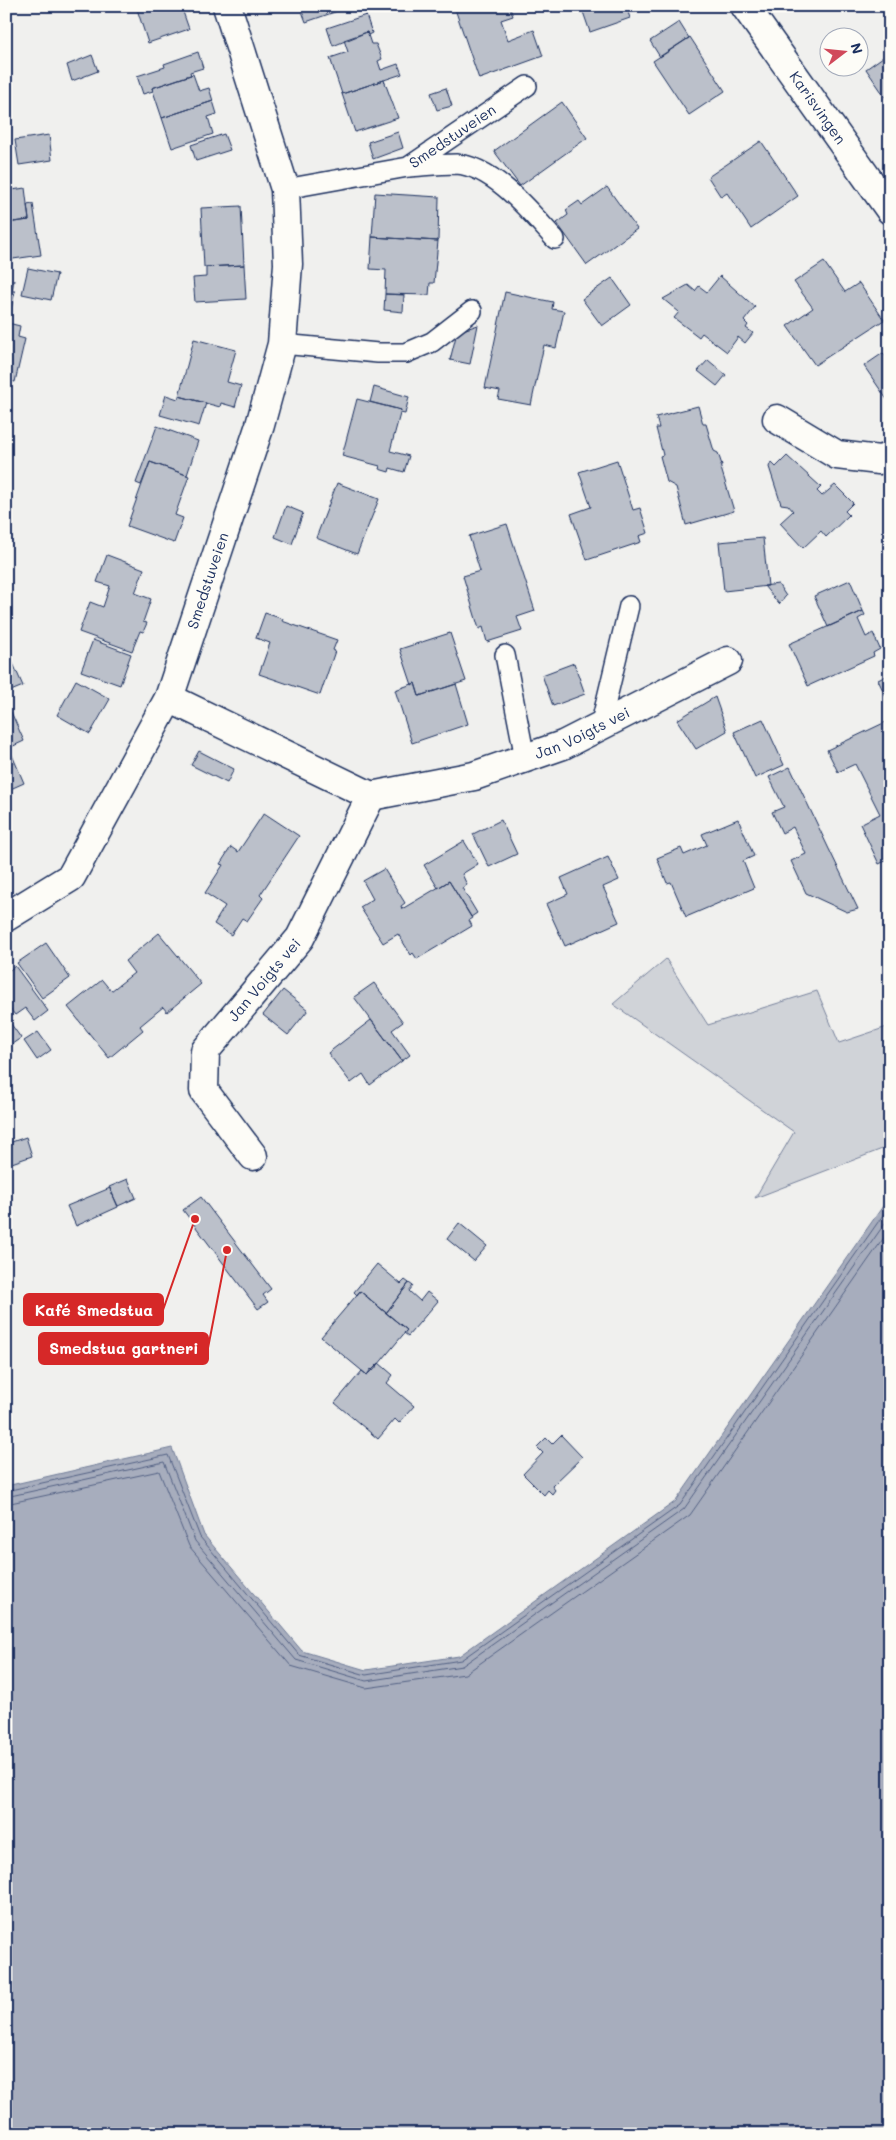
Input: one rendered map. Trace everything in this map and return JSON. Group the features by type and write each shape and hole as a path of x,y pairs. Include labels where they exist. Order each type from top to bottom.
{"street":[{"name":"Smedstuveien","path":"6,917 71,877 169,698 260,425 282,344 288,264 285,189 227,6"},
{"name":"Karisvingen","path":"745,6 890,210"},
{"path":"777,419 837,455 879,460 890,457"},
{"name":"Jan Voigts vei","path":"253,1156 204,1091 205,1050 300,938 371,796 474,776 563,745 728,661"},
{"path":"169,698 371,796"}],"lane":[{"name":"Smedstuveien","path":"285,189 408,167 527,86"},
{"path":"408,167 457,164 481,171 512,194 555,239"},
{"path":"282,344 378,353 406,353 432,342 472,310"},
{"path":"600,727 629,606"},
{"path":"505,655 525,758"}],"shaded area":[{"path":"666,959 708,1025 817,991 839,1043 890,1026 890,1146 755,1198 794,1132 613,1004"}],"water":[{"path":"890,1196 890,2134 6,2134 6,1486 172,1448 204,1535 302,1651 366,1670 459,1656 676,1501"}],"building":[{"path":"136,6 181,6 189,29 148,43"},
{"path":"300,6 352,6 306,22"},
{"path":"454,6 509,6 513,16 501,20 508,40 534,30 543,56 479,79"},
{"path":"581,6 626,6 630,18 590,32"},
{"path":"366,15 372,33 368,35 367,32 333,46 327,28"},
{"path":"679,22 689,38 660,57 650,41"},
{"path":"367,32 371,44 376,44 382,59 378,61 381,70 398,64 402,74 342,94 330,58 348,52 344,40"},
{"path":"690,37 725,91 689,115 653,61"},
{"path":"198,52 203,68 190,72 191,75 152,88 153,91 143,94 137,76 165,67 164,64"},
{"path":"890,52 890,104 868,72 868,68"},
{"path":"92,55 98,71 72,81 67,65"},
{"path":"193,74 199,91 209,88 213,101 162,118 152,88"},
{"path":"384,80 398,118 355,132 342,94"},
{"path":"446,88 452,106 437,110 431,93"},
{"path":"213,101 217,114 208,117 213,134 172,148 162,118"},
{"path":"562,102 587,138 520,186 494,151"},
{"path":"398,132 403,148 373,159 368,142"},
{"path":"224,134 230,150 196,161 191,145"},
{"path":"49,135 52,160 19,165 15,140"},
{"path":"761,141 798,196 751,229 727,193 721,197 708,177"},
{"path":"6,163 8,163 12,190 25,188 29,220 6,223"},
{"path":"607,187 637,229 587,265 557,223 568,215 566,210 579,201 582,205"},
{"path":"375,193 439,197 438,241 372,237"},
{"path":"33,204 41,255 6,260 6,223 29,220 27,205"},
{"path":"241,206 244,265 204,267 201,208"},
{"path":"372,237 438,241 434,283 430,283 429,295 385,294 386,270 370,269"},
{"path":"824,262 845,292 859,283 884,320 815,365 787,326 813,308 794,282"},
{"path":"244,265 246,299 195,302 193,278 206,277 206,267"},
{"path":"28,268 57,274 51,300 22,294"},
{"path":"720,276 755,307 744,321 748,325 746,328 753,333 745,343 738,337 727,352 702,333 699,337 674,318 679,312 663,299 688,285 695,291 699,286 707,292"},
{"path":"6,278 14,280 12,291 15,291 8,323 20,326 18,337 25,339 15,382 6,380"},
{"path":"612,278 631,305 602,326 582,299"},
{"path":"505,292 553,302 552,309 564,311 556,348 544,345 531,405 498,399 500,391 485,388"},
{"path":"385,294 404,295 403,312 384,310"},
{"path":"478,325 470,364 450,360 457,332"},
{"path":"194,339 236,350 227,382 241,386 235,407 221,403 220,407 179,396"},
{"path":"883,353 890,360 890,404 864,366"},
{"path":"708,360 726,375 717,386 698,371"},
{"path":"374,387 409,397 405,414 400,413 401,410 370,402"},
{"path":"166,395 178,399 179,396 206,403 199,426 160,415"},
{"path":"357,399 401,410 390,451 409,456 404,472 390,468 389,472 379,469 380,466 342,456"},
{"path":"698,406 703,424 706,424 714,451 718,453 734,511 686,525 676,487 667,482 660,456 663,455 656,428 659,428 656,417"},
{"path":"157,426 198,441 187,475 150,462 141,485 136,483"},
{"path":"787,456 821,487 817,491 822,496 835,485 853,503 845,511 849,515 826,537 821,531 803,548 780,523 793,511 788,505 781,504 769,467 771,462 776,467"},
{"path":"617,460 633,510 640,508 648,533 639,536 641,542 587,560 571,514 591,507 579,472"},
{"path":"150,462 189,476 175,515 183,518 174,543 127,526"},
{"path":"337,483 379,499 357,554 316,538"},
{"path":"286,506 303,513 292,544 275,537"},
{"path":"507,524 535,611 517,617 522,631 487,642 483,627 479,629 463,576 480,571 469,536"},
{"path":"763,538 768,586 724,591 719,542"},
{"path":"107,555 144,569 135,593 151,599 143,622 147,623 143,632 140,631 132,651 79,632 90,602 103,607 110,586 97,582"},
{"path":"850,580 863,611 828,627 814,596"},
{"path":"778,584 786,596 779,604 764,586"},
{"path":"863,611 865,615 858,619 866,637 873,633 880,649 873,653 874,656 808,686 789,644"},
{"path":"265,613 283,619 282,621 337,640 320,695 259,674 270,643 256,638"},
{"path":"450,633 466,681 419,696 415,683 412,685 400,649"},
{"path":"93,640 131,654 120,685 81,671"},
{"path":"8,652 23,686 6,693 6,653"},
{"path":"574,663 585,694 553,706 542,675"},
{"path":"890,674 890,705 878,680"},
{"path":"76,680 110,699 90,734 57,715"},
{"path":"415,683 419,696 456,684 468,724 412,743 395,690"},
{"path":"715,697 727,731 696,749 677,720"},
{"path":"11,712 24,741 9,748 24,783 6,791 6,714"},
{"path":"763,719 784,765 755,778 734,732"},
{"path":"890,720 890,859 879,864 860,824 880,814 855,764 838,772 827,750"},
{"path":"199,751 234,769 227,783 191,765"},
{"path":"790,767 858,909 847,912 806,893 791,861 806,854 793,827 782,833 772,812 784,807 769,777"},
{"path":"264,813 299,836 260,895 263,898 247,921 242,918 231,935 214,924 225,906 205,893 223,865 220,864 231,847 238,852"},
{"path":"738,819 754,856 743,861 754,888 686,917 671,882 667,883 657,858 681,848 684,855 707,845 702,834"},
{"path":"501,820 517,854 489,867 473,834"},
{"path":"464,841 478,864 462,874 467,885 462,888 477,913 471,917 449,881 438,888 424,865"},
{"path":"608,857 619,880 603,887 619,922 565,946 546,904 568,894 561,878"},
{"path":"384,869 405,903 401,906 402,909 449,881 472,918 469,920 472,926 417,959 413,953 411,955 398,934 383,943 360,907 373,899 363,881"},
{"path":"159,933 201,984 167,1012 163,1007 140,1026 143,1030 109,1058 68,1007 102,980 111,991 134,973 125,961"},
{"path":"46,943 70,978 42,998 17,963"},
{"path":"15,966 48,1011 35,1021 25,1008 15,1015 6,1004 6,973"},
{"path":"374,983 403,1022 392,1030 410,1055 402,1061 354,997"},
{"path":"283,990 308,1010 288,1035 263,1015"},
{"path":"6,1017 21,1038 6,1048"},
{"path":"371,1020 402,1061 370,1085 363,1074 351,1083 328,1053"},
{"path":"38,1032 51,1050 37,1060 24,1041"},
{"path":"26,1137 32,1156 6,1165 6,1144"},
{"path":"128,1179 136,1198 118,1206 109,1187"},
{"path":"110,1188 118,1207 76,1226 67,1206"},
{"path":"201,1197 271,1289 263,1295 268,1302 258,1309 183,1210"},
{"path":"459,1223 487,1246 474,1261 447,1239"},
{"path":"377,1264 401,1284 405,1280 409,1283 386,1313 360,1291 357,1295 354,1292"},
{"path":"409,1283 413,1286 409,1291 420,1301 427,1292 438,1301 408,1336 404,1333 407,1330 386,1313"},
{"path":"360,1291 407,1330 373,1371 371,1369 367,1375 321,1337"},
{"path":"379,1363 393,1375 387,1383 414,1406 399,1423 395,1419 378,1439 335,1403 362,1371 367,1375"},
{"path":"561,1435 582,1457 552,1486 555,1490 552,1494 548,1490 544,1495 523,1474 543,1453 537,1447 546,1438 552,1444"}],"place":[{"name":"Kafé Smedstua","path":"195,1219"},
{"name":"Smedstua gartneri","path":"227,1250"}]}
